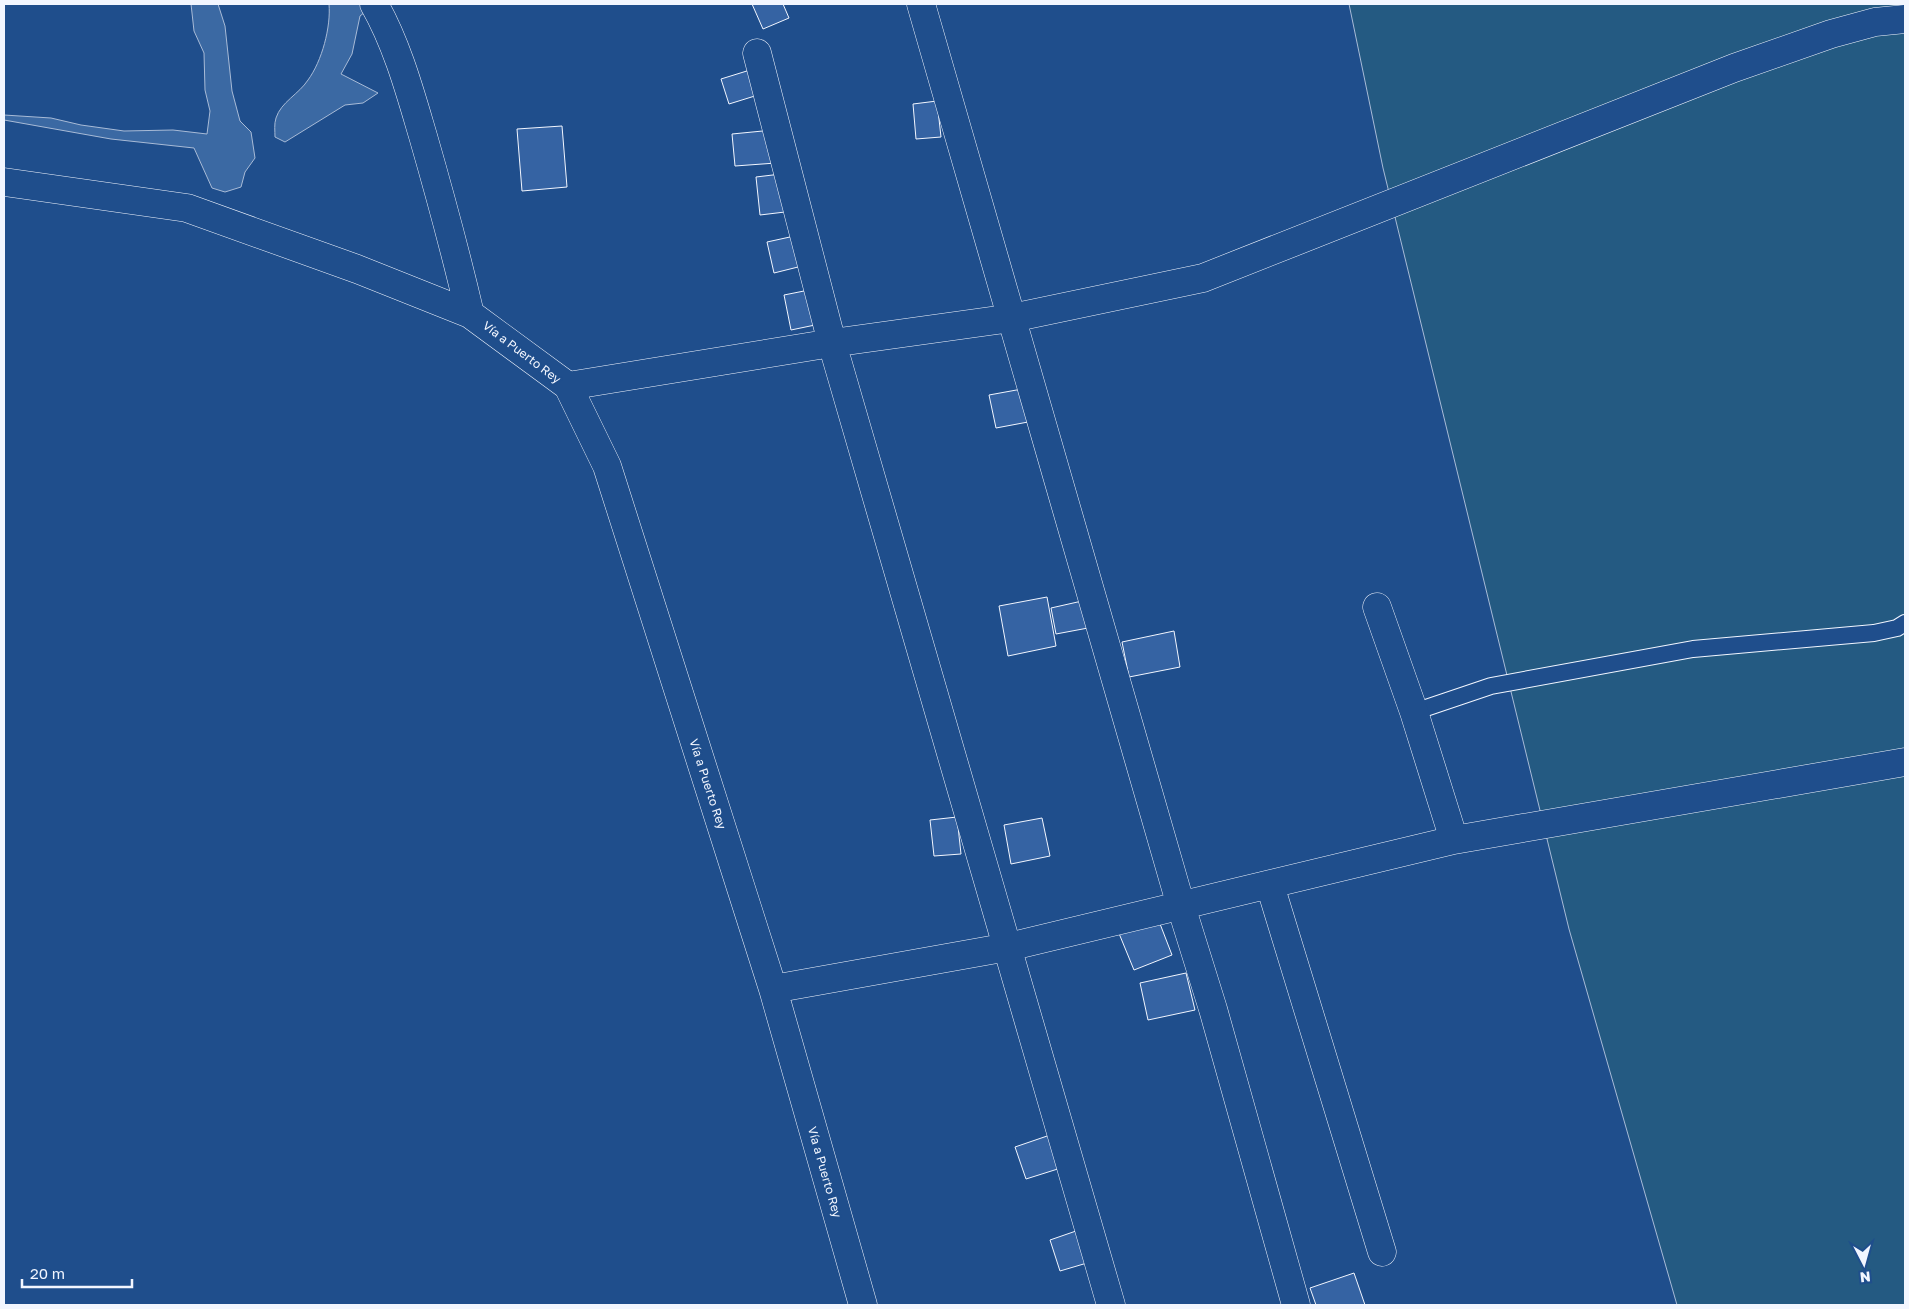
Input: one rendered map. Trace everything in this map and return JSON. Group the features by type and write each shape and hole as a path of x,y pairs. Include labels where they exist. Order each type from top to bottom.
{"street":[{"path":"920,4 1181,906 1213,1009 1296,1305"},
{"path":"377,9 399,62 414,108 452,239 470,314"},
{"path":"568,386 832,343 1012,318 1203,278 1734,68 1831,34 1875,22 1905,19"},
{"path":"756,53 832,343 1111,1305"},
{"name":"Vía a Puerto Rey","path":"4,182 187,208 357,270 470,314 568,386 607,466 773,988 863,1305"},
{"path":"1377,607 1414,712 1454,840"},
{"path":"773,988 1008,947 1454,840 1905,762"},
{"path":"1270,885 1382,1252"}],"lane":[{"path":"1414,712 1491,686 1693,649 1874,633 1897,628 1905,623"}],"shaded area":[{"path":"191,4 218,4 225,26 232,91 240,121 251,132 255,158 245,172 241,187 225,192 212,188 194,148 111,139 4,120 4,115 51,118 81,125 124,131 173,130 207,134 210,111 205,90 204,53 194,31"},
{"path":"329,4 375,4 360,16 352,54 341,74 378,93 363,103 345,105 285,142 275,137 276,118 282,107 304,85 313,72 327,33"},
{"path":"1349,4 1905,4 1905,1305 1677,1305 1569,929 1383,168"}],"building":[{"path":"752,4 783,4 789,18 763,29"},
{"path":"750,70 758,95 729,104 721,79"},
{"path":"937,101 941,137 916,139 913,104"},
{"path":"562,126 567,187 522,191 517,129"},
{"path":"773,130 776,163 735,166 732,134"},
{"path":"781,174 785,212 760,215 756,177"},
{"path":"799,235 806,265 774,273 767,242"},
{"path":"809,290 815,325 791,330 784,295"},
{"path":"1022,389 1028,422 996,428 989,395"},
{"path":"1047,597 1056,646 1008,656 999,606"},
{"path":"1082,601 1088,628 1056,634 1051,608"},
{"path":"1174,631 1180,667 1129,677 1122,642"},
{"path":"957,817 961,854 934,856 930,820"},
{"path":"1042,818 1050,856 1011,864 1004,825"},
{"path":"1157,916 1172,955 1134,970 1118,931"},
{"path":"1186,973 1195,1010 1148,1020 1140,983"},
{"path":"1053,1134 1064,1167 1026,1179 1015,1147"},
{"path":"1076,1231 1087,1263 1060,1271 1050,1240"},
{"path":"1354,1273 1365,1305 1316,1305 1310,1288"}]}
